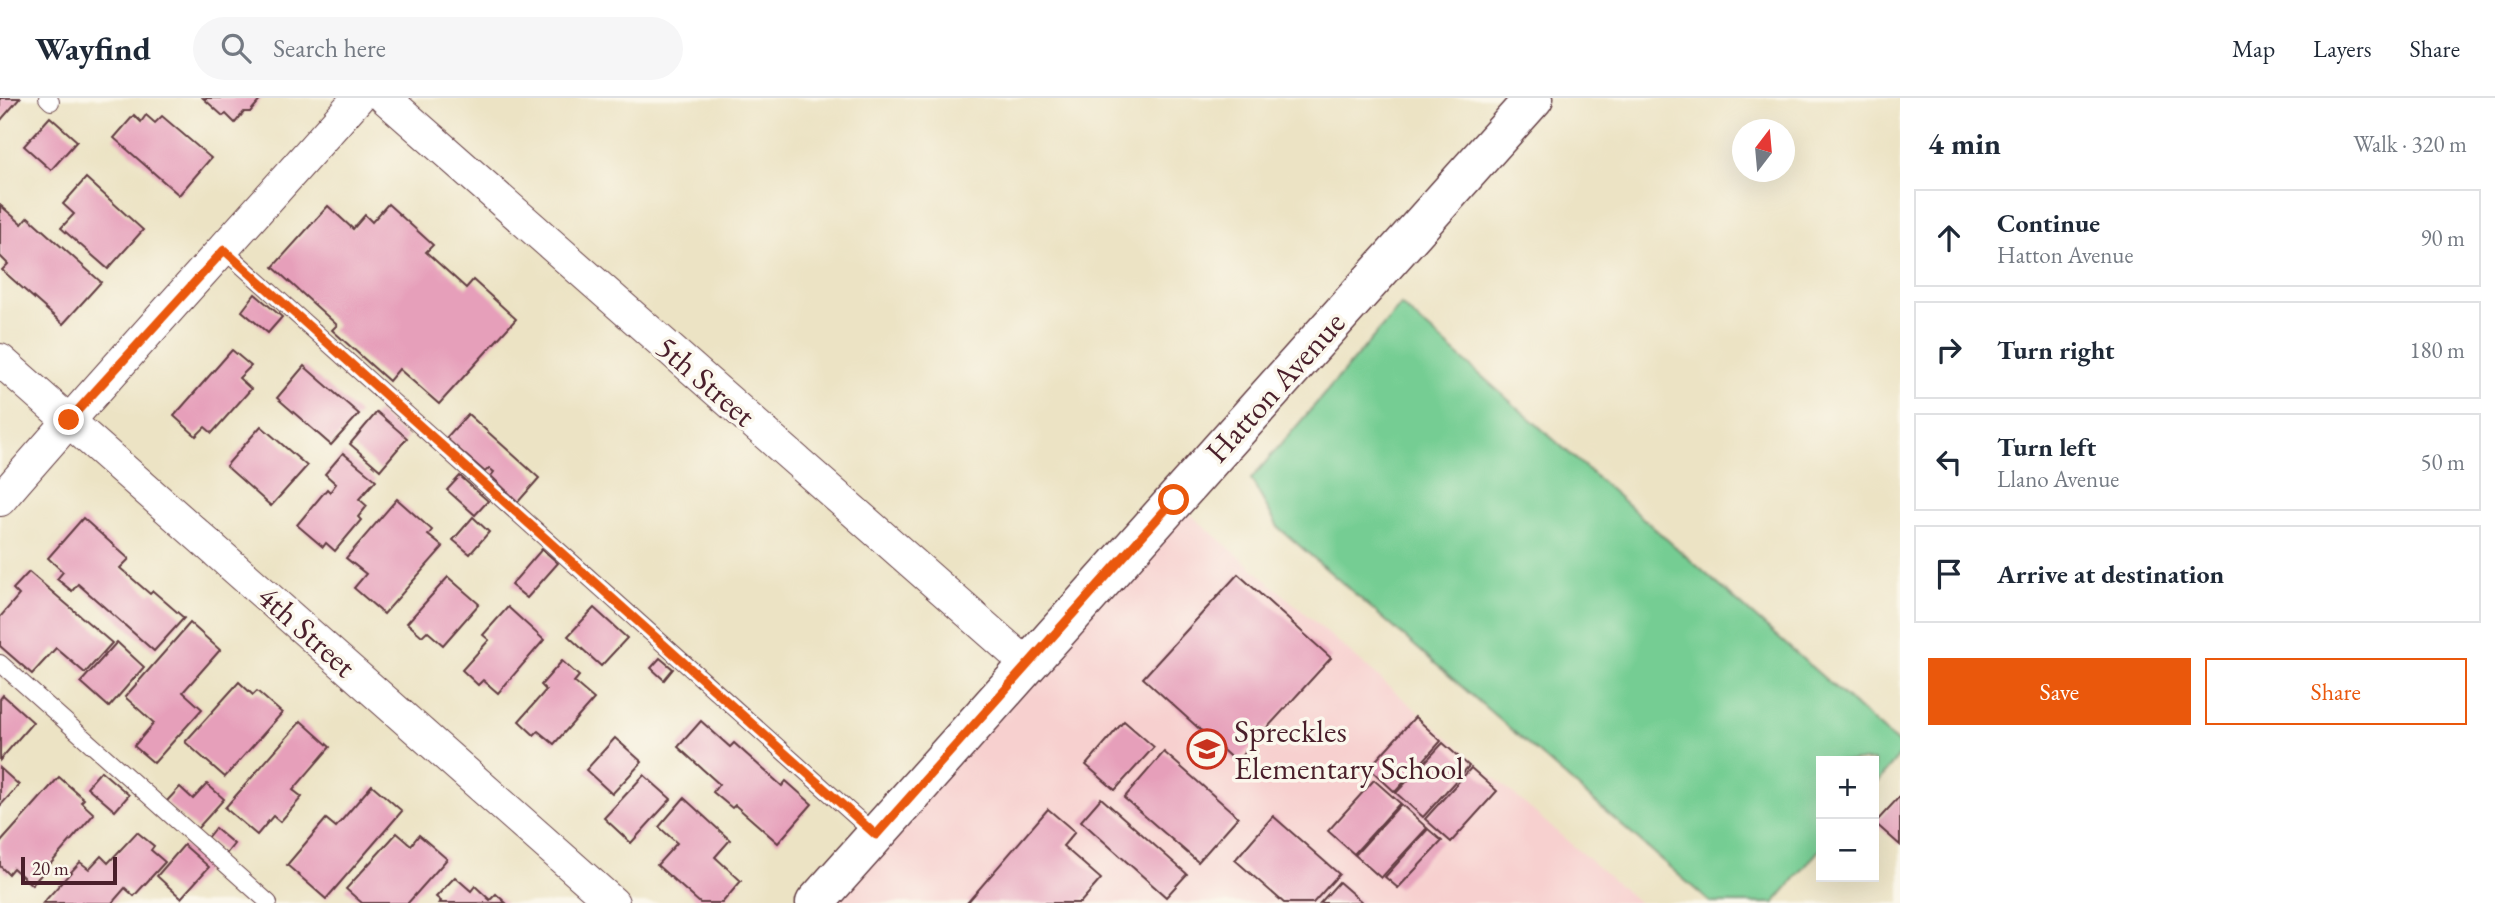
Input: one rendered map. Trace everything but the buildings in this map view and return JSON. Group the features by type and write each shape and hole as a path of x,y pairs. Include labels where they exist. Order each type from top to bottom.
{"street":[{"path":"0,500 358,98"},
{"name":"5th Street","path":"385,98 1027,664"},
{"name":"Hatton Avenue","path":"815,903 1534,98"},
{"name":"4th Street","path":"0,360 613,903"}],"lane":[{"path":"224,250 876,835"},
{"path":"0,663 269,903"}],"shaded area":[{"name":"Spreckles Elementary School","path":"1174,500 1639,903 815,903"}],"green space":[{"path":"1401,305 1900,745 1900,755 1879,780 1879,756 1816,756 1816,854 1774,903 1711,903 1278,527 1251,479"}],"place":[{"name":"Spreckles Elementary School","path":"1207,749"}],"route":[{"path":"69,420 224,250 876,835 1174,500"}]}
